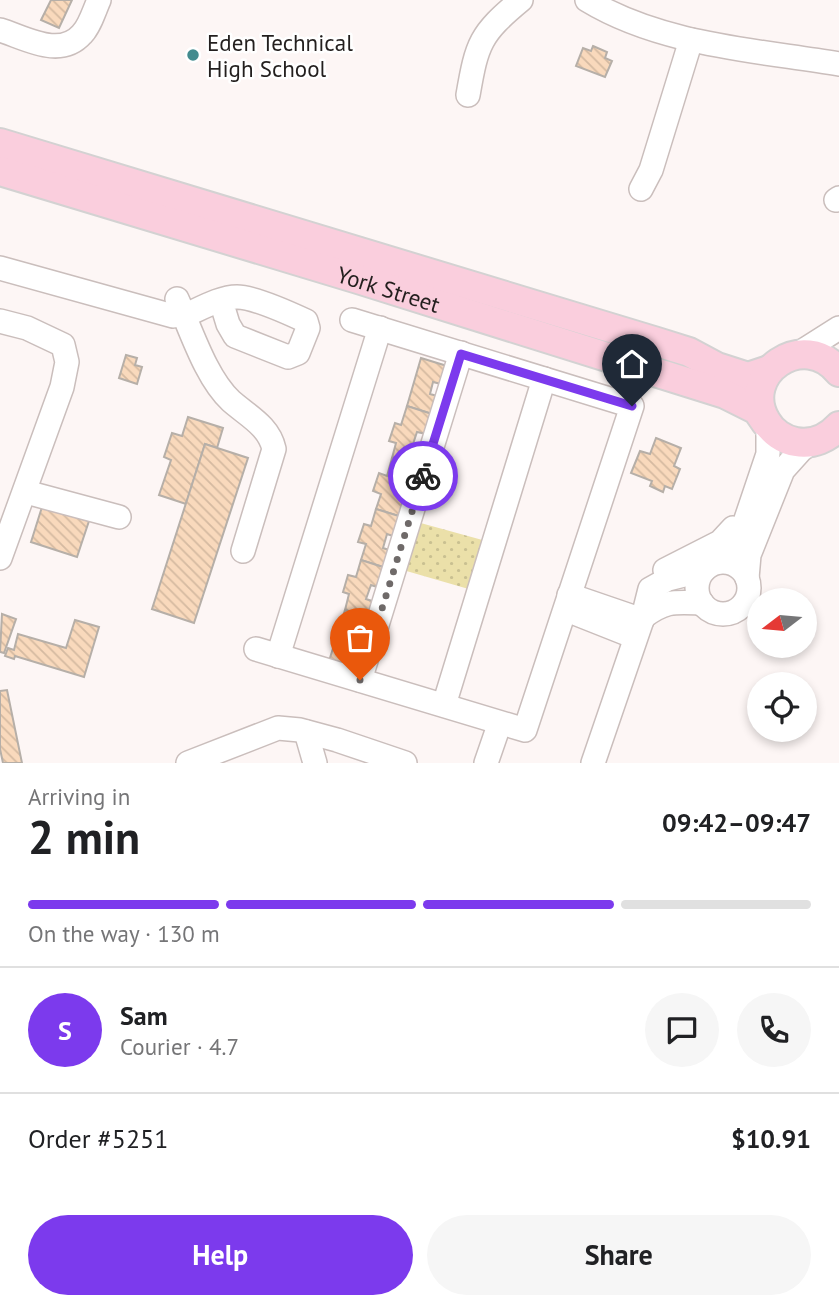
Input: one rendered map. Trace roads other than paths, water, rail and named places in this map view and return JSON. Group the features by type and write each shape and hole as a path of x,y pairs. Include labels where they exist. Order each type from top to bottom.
{"main road":[{"name":"York Street","path":"0,144 690,352 748,377 769,370 787,357 798,354"},
{"name":"York Street","path":"0,171 725,394 757,410 775,433 793,442 831,432"},
{"path":"798,354 818,356 827,360 839,372"},
{"path":"767,424 762,415 759,396 769,370"}],"street":[{"path":"0,30 55,48 70,44 83,33 99,0"},
{"path":"468,94 475,52 495,23 521,0"},
{"path":"587,0 601,9 639,24 691,40 839,64"},
{"path":"641,189 651,170 691,40"},
{"path":"0,268 178,310 221,301"},
{"path":"178,310 215,382 230,399 262,425 272,439 274,449 243,551"},
{"path":"256,649 525,730 632,406 352,320"},
{"path":"0,321 27,328 62,345 67,362 62,387 0,558"},
{"path":"278,656 380,328"},
{"path":"798,354 839,328"},
{"path":"360,680 461,354"},
{"path":"444,705 544,379"},
{"path":"702,603 697,587 699,578 741,534 768,454 767,424"},
{"path":"640,625 660,604 702,603 716,613 732,612 744,602 748,594 749,555 783,471 800,450 831,432"},
{"path":"26,492 120,516"},
{"path":"593,763 655,578 668,568 720,542 754,496"},
{"path":"650,589 668,579 711,566 736,566 747,578"},
{"path":"567,602 640,625"},
{"path":"201,761 278,728 306,732 405,763"},
{"path":"306,732 314,763"},
{"path":"486,763 496,734"}],"place":[{"name":"Eden Technical High School","path":"193,55"}]}
